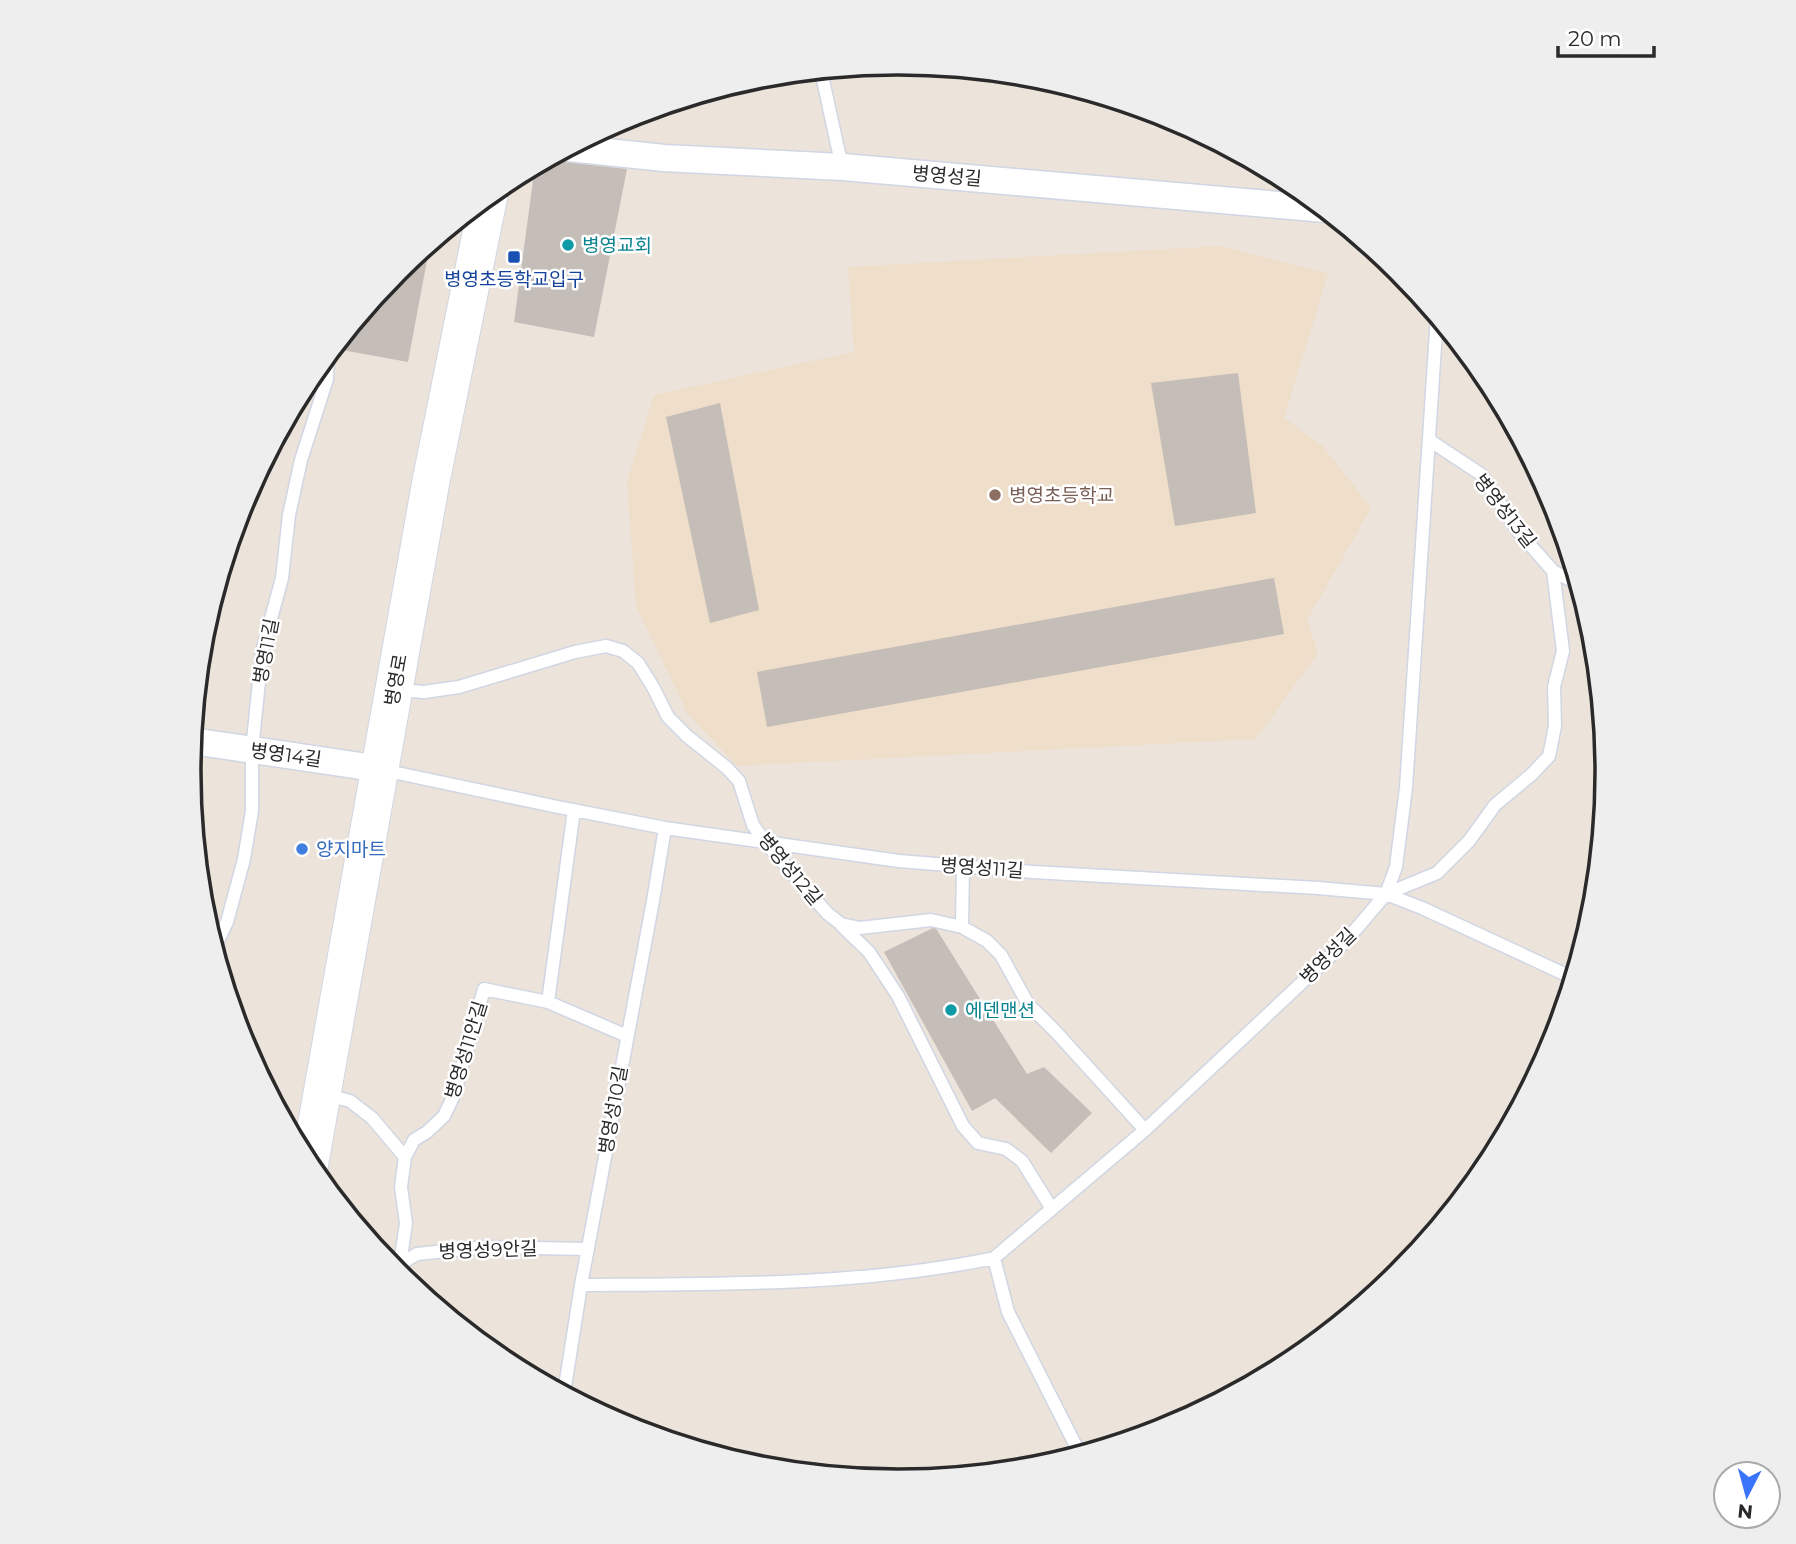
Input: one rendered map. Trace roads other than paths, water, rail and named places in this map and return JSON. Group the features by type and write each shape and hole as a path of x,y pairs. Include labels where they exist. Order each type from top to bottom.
{"street":[{"name":"병영성길","path":"585,150 664,158 842,167 1305,207"},
{"name":"병영로","path":"313,1149 431,481 486,211"},
{"name":"병영14길","path":"202,743 381,769"}],"lane":[{"path":"823,80 842,167"},
{"name":"병영성길","path":"994,1258 1145,1130 1344,943 1385,894 1396,867 1406,788 1436,330"},
{"name":"병영11길","path":"221,934 227,922 244,859 251,811 252,750 262,652 282,578 289,515 301,460 327,373"},
{"name":"병영성13길","path":"1429,440 1482,475 1517,530 1553,570 1567,578"},
{"path":"1385,894 1437,873 1469,841 1495,805 1531,775 1549,755 1555,726 1554,687 1563,651 1553,570"},
{"name":"병영성12길","path":"395,689 424,692 459,687 575,652 606,646 623,651 638,663 668,717 739,781 753,825 765,842 827,913 869,952 898,996 963,1126 978,1143 1006,1149 1022,1161 1052,1209"},
{"name":"병영성11길","path":"381,769 665,828 899,861 1385,894 1422,908 1564,974"},
{"path":"548,1002 574,810"},
{"name":"병영성10길","path":"565,1384 581,1285 665,828"},
{"path":"962,927 963,866"},
{"path":"841,924 859,928 931,920 962,927 987,941 1001,955 1028,1004 1145,1130"},
{"name":"병영성11안길","path":"405,1157 414,1140 428,1132 444,1116 454,1095 484,989 548,1002 627,1036"},
{"path":"323,1094 350,1101 372,1118 405,1157 401,1187 406,1223 400,1259"},
{"name":"병영성9안길","path":"405,1264 417,1254 484,1247 588,1249"},
{"path":"581,1285 707,1284 868,1277 951,1267 994,1258 1008,1312 1076,1446"}],"place":[{"name":"병영교회","path":"568,245"},
{"name":"병영초등학교입구","path":"514,257"},
{"name":"병영초등학교","path":"995,495"},
{"name":"양지마트","path":"302,849"},
{"name":"에덴맨션","path":"951,1010"}]}
